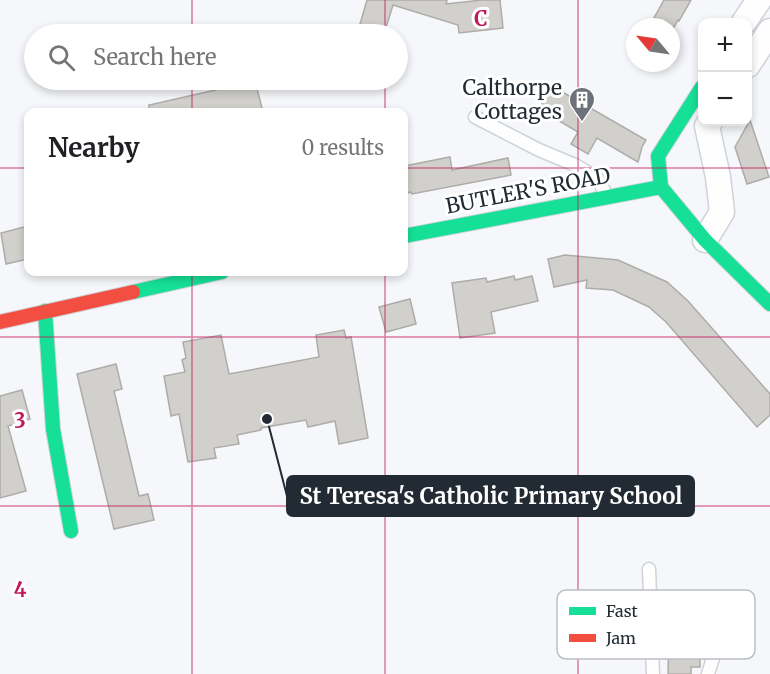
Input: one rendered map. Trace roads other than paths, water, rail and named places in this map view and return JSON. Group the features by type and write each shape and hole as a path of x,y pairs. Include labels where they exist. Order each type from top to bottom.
{"street":[{"path":"747,18 759,0"},
{"path":"752,58 770,31"},
{"path":"698,93 658,156 661,186 705,240 770,304"},
{"path":"705,240 723,212 707,126"},
{"name":"BUTLER'S ROAD","path":"408,235 661,186"},
{"path":"0,322 189,276"},
{"path":"45,311 53,429 71,531"}],"lane":[{"path":"475,117 597,178 607,197"},
{"path":"649,569 650,590"},
{"path":"652,659 653,674"},
{"path":"708,674 713,659"}],"place":[{"name":"Calthorpe Cottages","path":"582,123"},
{"name":"St Teresa's Catholic Primary School","path":"267,419"}]}
